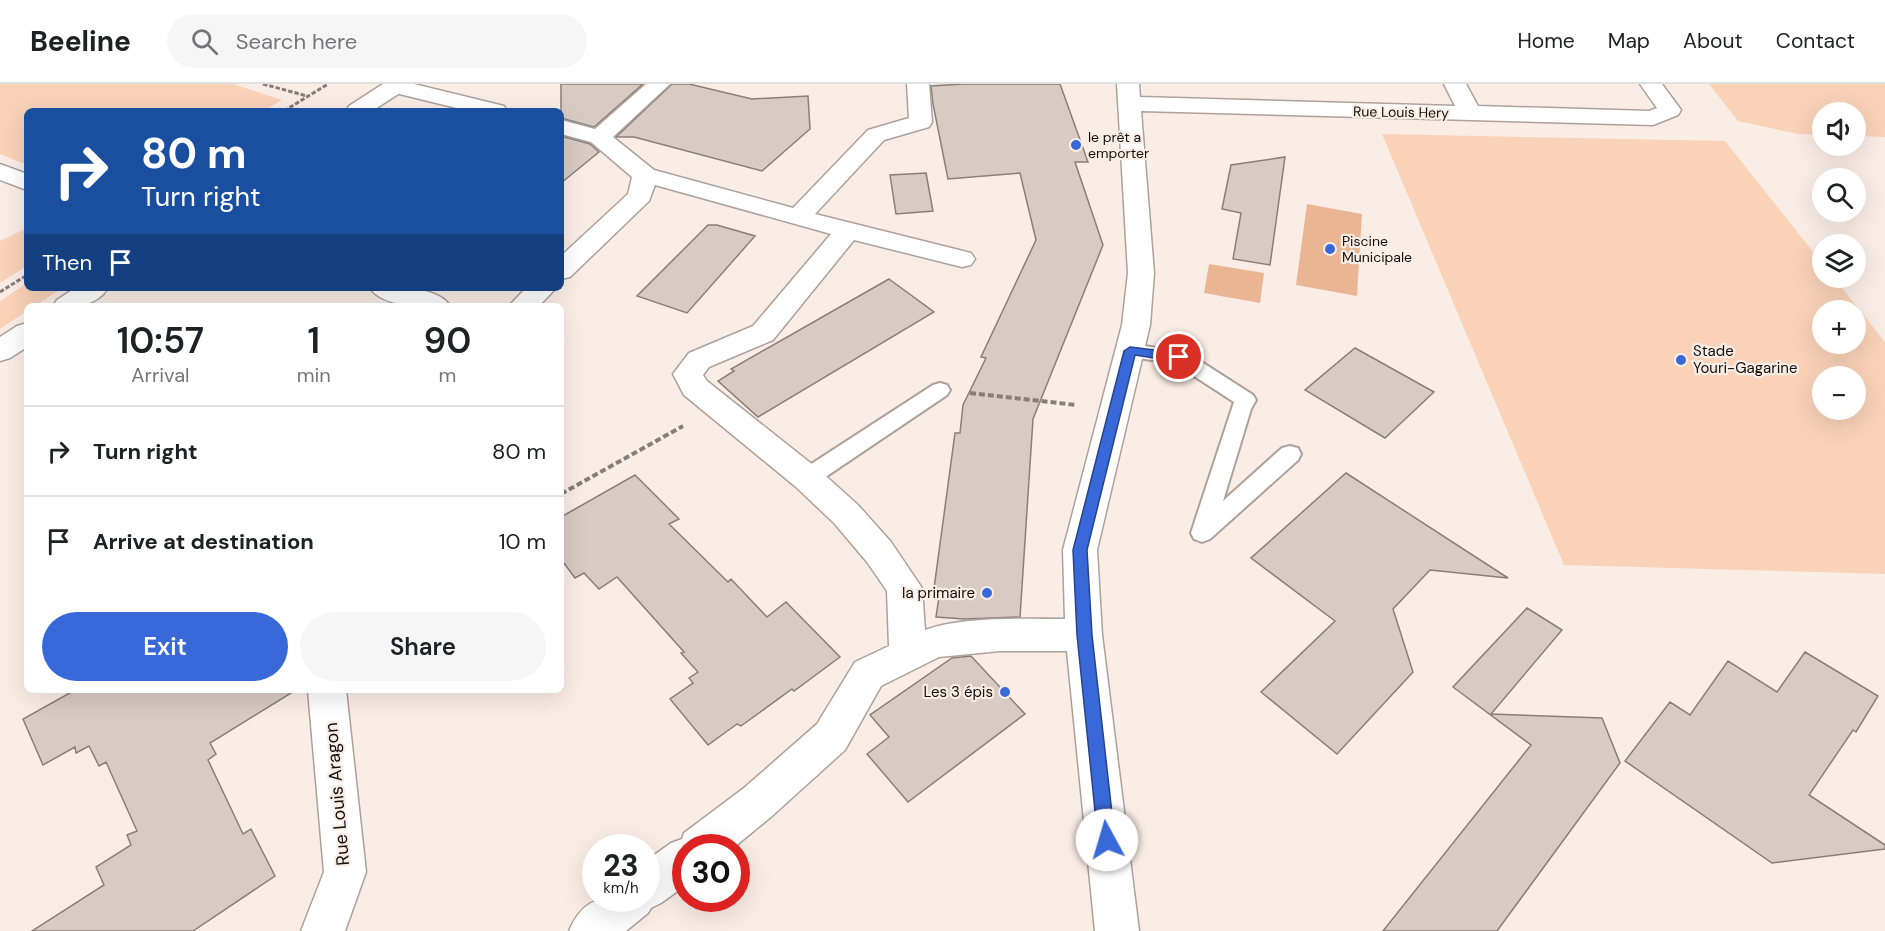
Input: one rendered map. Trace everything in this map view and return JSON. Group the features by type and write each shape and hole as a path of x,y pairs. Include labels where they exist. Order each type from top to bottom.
{"street":[{"path":"599,137 659,84"},
{"path":"799,216 876,135 921,122 918,84"},
{"path":"1214,84 1219,108"},
{"path":"1455,84 1470,113"},
{"name":"Rue Louis Hery","path":"1130,94 1219,108 1653,118 1670,110 1652,84"},
{"path":"362,108 396,85 484,108"},
{"path":"1117,931 1084,635 1080,550 1136,325 1141,273 1130,94"},
{"path":"564,128 599,137 645,175 848,231 962,259"},
{"path":"0,171 24,182"},
{"path":"564,268 640,196 645,175"},
{"path":"848,231 763,333 699,360 688,374 696,388 807,478 846,514 879,552 904,588 908,655"},
{"path":"72,303 90,291"},
{"path":"393,291 427,303"},
{"path":"526,303 539,291"},
{"path":"0,351 24,335"},
{"path":"717,834 758,802 831,737 868,675 935,642 1000,635 1084,635"},
{"name":"Rue Louis Aragon","path":"323,931 345,872 327,693"},
{"path":"591,931 615,912"}],"lane":[{"path":"1130,351 1179,357 1246,400 1241,407 1202,533 1290,454"},
{"path":"807,478 940,390"}],"path":[{"path":"263,84 308,96"},
{"path":"289,108 328,84"},
{"path":"0,292 24,277"},
{"path":"940,390 1116,410"},
{"path":"564,492 717,406"}],"shaded area":[{"path":"0,84 233,84 282,100 268,108 24,108 24,164 0,154"},
{"path":"1709,84 1885,84 1885,137 1866,136 1866,102 1812,102 1812,135 1798,134 1738,121"},
{"name":"Stade Youri-Gagarine","path":"1382,134 1725,141 1812,250 1812,288 1842,288 1852,300 1812,300 1812,354 1866,354 1866,318 1885,342 1885,574 1564,565"},
{"name":"Piscine Municipale","path":"1307,204 1362,214 1357,296 1296,285"},
{"path":"24,229 24,268 0,283 0,241"},
{"path":"1209,264 1264,273 1260,303 1204,293"},
{"path":"24,285 24,291 58,291 40,303 24,303 24,313 0,329 0,301"}],"building":[{"path":"561,84 643,84 594,127 564,119 564,108 561,108"},
{"path":"672,84 689,84 752,99 808,96 810,129 762,171 634,137 616,137"},
{"path":"1060,84 1088,162 1075,162 1103,245 1033,419 1020,617 964,619 936,617 939,597 933,596 955,433 960,433 963,405 986,358 981,357 1036,240 1020,173 948,179 931,86"},
{"path":"564,137 590,144 599,152 564,181"},
{"path":"1285,157 1270,265 1233,259 1241,213 1222,209 1231,165"},
{"path":"926,173 933,211 896,214 890,175"},
{"path":"708,225 717,225 755,236 687,313 637,296"},
{"path":"889,279 934,312 758,417 718,381 734,371 731,369"},
{"path":"1355,348 1434,392 1385,438 1305,390"},
{"path":"1346,473 1508,578 1430,570 1393,609 1413,672 1337,754 1261,692 1335,621 1251,558"},
{"path":"635,475 679,519 669,524 728,582 731,579 767,617 786,602 840,657 794,691 792,689 741,726 737,724 708,745 670,699 693,683 689,678 698,672 681,653 684,652 617,577 599,589 584,573 575,578 564,563 564,515"},
{"path":"1527,608 1562,630 1491,714 1602,718 1620,763 1497,931 1383,931 1531,745 1453,687"},
{"path":"1805,652 1878,696 1856,732 1853,730 1809,795 1885,845 1885,849 1772,863 1625,761 1670,702 1690,715 1728,661 1777,692"},
{"path":"971,656 1025,714 908,802 867,754 889,737 870,715 952,658"},
{"path":"70,693 291,693 210,743 216,754 208,760 243,834 251,829 275,876 193,931 32,931 104,885 96,867 131,845 127,835 137,831 106,762 99,766 89,746 76,753 75,747 43,765 23,719"}],"place":[{"name":"le prêt a emporter","path":"1076,145"},
{"name":"Piscine Municipale","path":"1330,249"},
{"name":"Stade Youri-Gagarine","path":"1681,360"},
{"name":"la primaire","path":"987,593"},
{"name":"Les 3 épis","path":"1005,692"}],"route":[{"path":"1107,840 1084,635 1080,550 1130,351 1179,357"}]}
